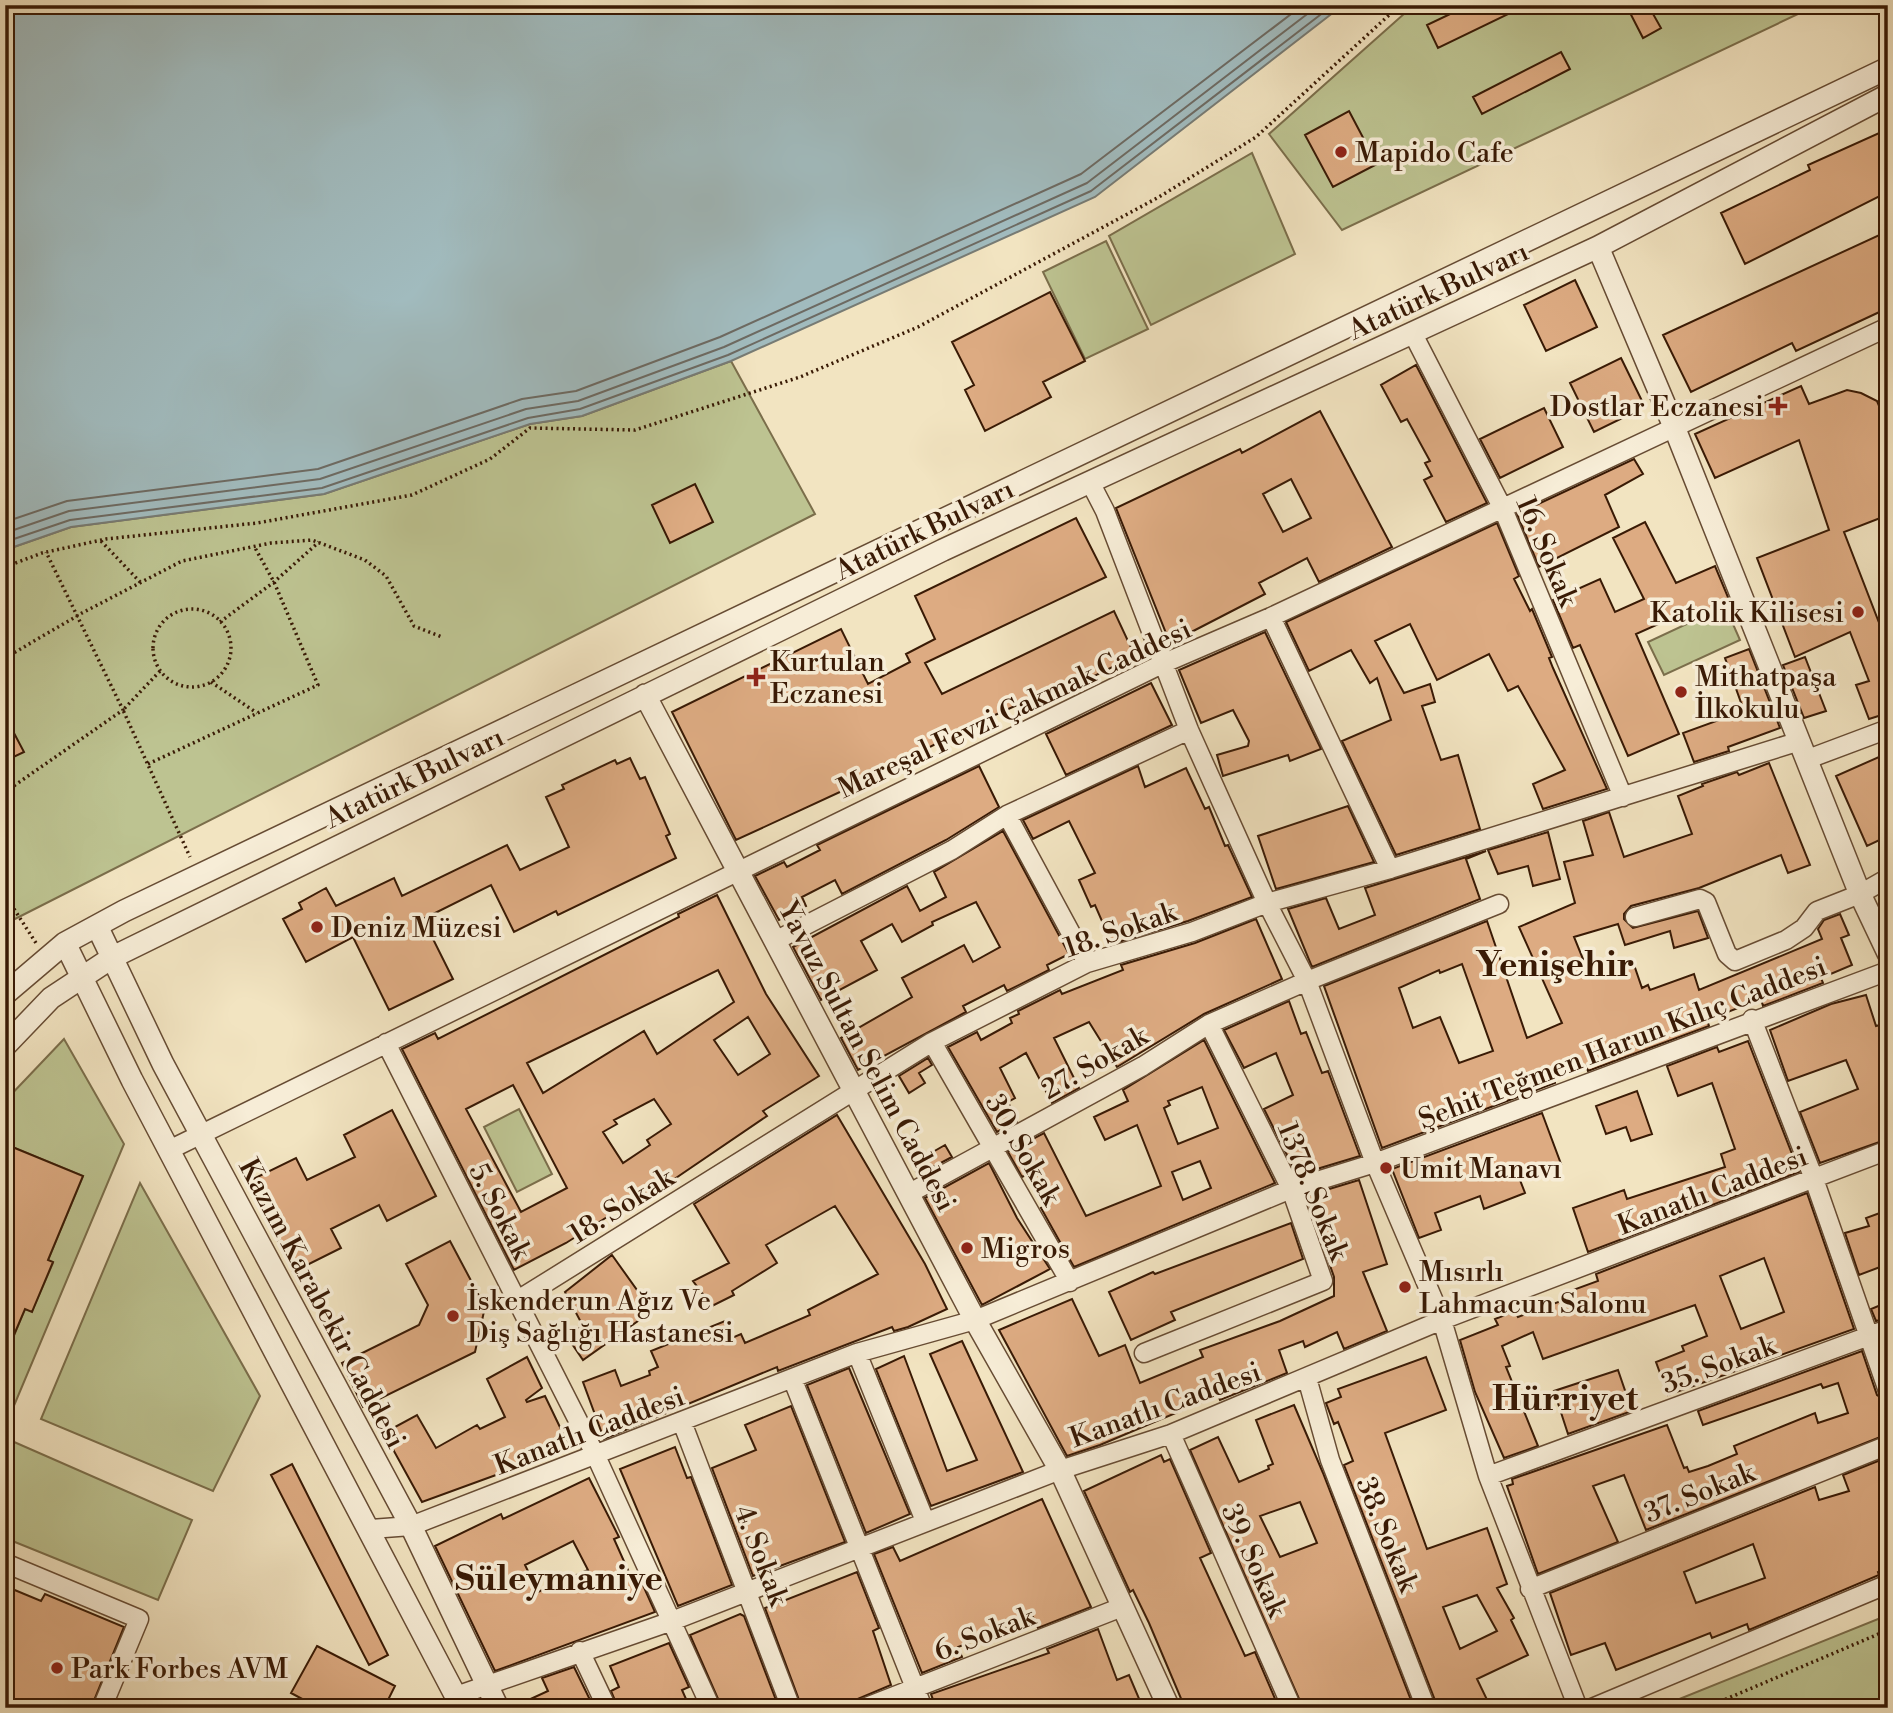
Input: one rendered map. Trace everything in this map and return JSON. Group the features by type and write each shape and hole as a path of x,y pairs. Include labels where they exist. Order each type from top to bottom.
{"street":[{"name":"Atatürk Bulvarı","path":"5,994 65,943 198,875 1888,68"},
{"name":"Atatürk Bulvarı","path":"5,1046 51,998 80,976 113,957 645,695 1090,482 1598,247 1888,95"},
{"path":"1598,247 1675,429 1860,894 1888,953"},
{"name":"Mareşal Fevzi Çakmak Caddesi","path":"169,1150 737,869 1162,664 1271,617 1888,327"},
{"name":"16. Sokak","path":"1412,332 1503,509 1623,797"},
{"path":"1090,482 1105,511 1189,730 1267,903 1307,981 1374,1163 1442,1320 1488,1476 1578,1708"},
{"path":"1271,617 1390,869"},
{"name":"Yavuz Sultan Selim Caddesi","path":"645,695 975,1320 1060,1470 1169,1708"},
{"name":"18. Sokak","path":"517,1300 932,1042 1087,963 1192,932 1267,903 1390,869 1623,797 1888,729"},
{"path":"775,941 953,850 1007,815 1189,730"},
{"path":"1007,815 1087,963"},
{"path":"1635,917 1700,899 1706,902 1727,954 1735,961 1786,940 1804,928 1817,911 1860,894 1888,878"},
{"name":"27. Sokak","path":"908,1194 1143,1066 1209,1024 1307,981 1499,904"},
{"name":"Kazım Karabekir Caddesi","path":"97,926 201,1135 411,1526 498,1708"},
{"path":"65,943 169,1150 371,1529 459,1702"},
{"name":"Şehit Teğmen Harun Kılıç Caddesi","path":"1374,1163 1752,1019 1888,971"},
{"path":"1752,1019 1814,1179 1888,1391"},
{"name":"1378. Sokak","path":"1144,1353 1323,1281 1291,1189 1209,1024"},
{"name":"30. Sokak","path":"932,1042 1070,1282"},
{"name":"5. Sokak","path":"386,1043 596,1456 711,1708"},
{"name":"Kanatlı Caddesi","path":"459,1702 487,1686 580,1651 672,1621 858,1546 1060,1470 1171,1434 1442,1320 1888,1150"},
{"name":"Kanatlı Caddesi","path":"371,1529 411,1526 857,1353 975,1320 1291,1189 1374,1163"},
{"name":"35. Sokak","path":"1488,1476 1888,1329"},
{"path":"857,1353 925,1521"},
{"path":"792,1378 923,1708"},
{"name":"38. Sokak","path":"1307,1378 1330,1460 1426,1708"},
{"name":"4. Sokak","path":"682,1422 791,1708"},
{"name":"39. Sokak","path":"1171,1434 1292,1708"},
{"name":"37. Sokak","path":"1530,1589 1888,1446"},
{"path":"5,1563 139,1619 102,1708"},
{"path":"1592,1708 1888,1584"},
{"name":"6. Sokak","path":"864,1708 1122,1607"},
{"path":"580,1651 607,1708"}],"path":[{"path":"5,567 46,552 100,540 257,523 412,495 490,459 530,428 635,429 800,377 918,327 1159,197 1256,137 1400,5"},
{"path":"100,540 141,583"},
{"path":"5,658 78,615 182,561 254,546 312,540 365,560 386,576 414,626 442,637"},
{"path":"220,622 274,582 319,542"},
{"path":"148,764 318,685 274,582 254,546"},
{"path":"46,552 123,710 198,875"},
{"path":"192,609 205,611 220,622 230,639 231,652 228,664 211,682 187,687 175,684 160,671 153,653 153,640 167,618 192,609"},
{"path":"5,792 123,710 160,671"},
{"path":"211,682 257,713"},
{"path":"5,895 46,958"},
{"path":"1705,1708 1888,1630"}],"green space":[{"path":"1414,5 1817,5 1342,230 1269,134"},
{"path":"1252,153 1295,254 1151,325 1109,236"},
{"path":"1106,241 1148,329 1085,359 1043,272"},
{"path":"731,361 815,514 5,924 5,550 71,527 324,494 530,424 582,416"},
{"path":"1725,606 1740,640 1664,675 1648,642"},
{"path":"64,1039 124,1144 5,1427 5,1357 25,1309 32,1311 53,1263 48,1260 83,1176 5,1144 5,1101"},
{"path":"519,1109 552,1174 517,1192 484,1127"},
{"path":"140,1183 260,1396 213,1491 41,1419"},
{"path":"5,1438 192,1520 158,1600 5,1538"},
{"path":"1888,1615 1888,1708 1657,1708"}],"water":[{"path":"5,5 1343,5 1095,197 731,361 582,416 530,424 324,494 71,527 5,550"}],"building":[{"path":"1469,5 1527,5 1438,48 1427,25"},
{"path":"1626,5 1648,5 1661,28 1643,38"},
{"path":"1561,52 1570,69 1482,114 1473,97"},
{"path":"1349,111 1377,164 1333,187 1305,135"},
{"path":"1888,129 1888,192 1745,264 1721,213 1810,170 1808,165"},
{"path":"1888,231 1888,308 1796,351 1792,343 1691,392 1663,335"},
{"path":"1575,280 1597,327 1546,351 1524,305"},
{"path":"1050,292 1085,361 1043,382 1051,397 985,431 965,390 974,385 952,342"},
{"path":"1621,358 1645,407 1594,432 1570,383"},
{"path":"1416,365 1487,503 1446,522 1424,480 1432,476 1425,463 1430,461 1407,419 1401,422 1381,385"},
{"path":"1801,386 1809,404 1847,390 1861,393 1877,401 1888,427 1888,515 1844,532 1888,646 1888,713 1869,719 1856,685 1869,681 1850,632 1795,657 1757,558 1829,530 1799,440 1715,478 1695,434"},
{"path":"1544,408 1563,447 1500,478 1480,439"},
{"path":"1320,411 1392,547 1319,582 1307,558 1259,583 1265,594 1170,643 1116,508 1240,449 1242,453","holes":["1291,479 1311,518 1283,532 1263,494"]},
{"path":"1634,459 1643,474 1605,495 1619,527 1539,567 1517,514"},
{"path":"695,484 713,522 670,543 652,505"},
{"path":"1076,518 1106,577 925,663 942,694 1114,611 1135,656 1078,684 1075,679 975,724 855,785 736,840 672,712 841,629 868,684 910,662 906,654 935,639 915,596"},
{"path":"1645,522 1676,583 1715,566 1730,602 1697,616 1694,608 1636,634 1679,734 1628,756 1580,645 1573,648 1553,600 1600,579 1615,612 1644,599 1613,538"},
{"path":"1497,523 1519,576 1514,579 1530,611 1532,609 1552,657 1549,658 1553,668 1607,789 1543,809 1533,784 1565,770 1518,686 1508,691 1489,654 1437,680 1410,624 1375,641 1404,693 1430,684 1435,702 1422,706 1441,760 1458,755 1480,829 1396,855 1342,741 1391,720 1377,678 1370,683 1351,650 1309,671 1286,622"},
{"path":"1265,632 1321,749 1290,761 1288,755 1223,776 1217,755 1248,746 1249,741 1233,710 1201,723 1179,670"},
{"path":"1749,649 1780,728 1728,747 1729,751 1694,762 1683,733 1744,711 1725,658"},
{"path":"1805,657 1826,711 1804,718 1783,665"},
{"path":"1151,683 1172,725 1066,775 1046,734"},
{"path":"5,716 24,752 5,761"},
{"path":"1888,753 1888,822 1881,825 1886,837 1867,846 1836,776"},
{"path":"630,758 640,779 645,777 670,834 666,836 676,858 558,915 556,911 514,932 491,885 423,919 453,979 389,1010 353,937 306,962 283,919 302,909 299,903 326,888 336,906 394,878 402,896 507,845 520,870 569,847 546,797 564,789 562,785 615,760 617,764"},
{"path":"1769,763 1810,865 1788,873 1781,855 1699,888 1631,906 1624,914 1624,919 1633,928 1698,911 1708,938 1674,948 1670,931 1625,945 1618,924 1574,937 1589,974 1632,959 1642,988 1648,985 1650,990 1694,974 1699,990 1822,939 1818,929 1824,920 1840,914 1849,935 1841,938 1852,965 1821,978 1823,983 1763,1006 1761,999 1707,1020 1709,1026 1588,1071 1586,1065 1554,1079 1555,1083 1382,1148 1324,986 1487,921 1527,1038 1562,1023 1519,927 1575,903 1564,862 1593,855 1583,821 1609,812 1624,857 1692,834 1678,796 1703,786 1702,784 1737,772 1739,775","holes":["1462,964 1493,1051 1459,1063 1440,1017 1413,1028 1399,988 1439,970 1440,973"]},
{"path":"979,766 999,807 946,840 842,894 835,880 802,897 806,906 779,920 755,876 784,862 787,867 820,850 817,845"},
{"path":"1138,766 1145,787 1186,768 1205,809 1209,807 1225,846 1228,845 1252,897 1188,921 1112,944 1095,905 1091,907 1079,880 1095,873 1069,821 1033,839 1023,820"},
{"path":"1348,806 1374,862 1276,889 1258,836"},
{"path":"1003,831 1069,954 1047,965 1049,970 1007,991 1004,985 963,1006 966,1012 858,1070 841,1038 912,997 902,978 964,945 973,962 1000,947 976,902 932,922 933,925 902,942 892,924 861,941 877,970 821,1000 793,947 907,886 920,911 946,897 934,872"},
{"path":"1548,832 1560,879 1533,886 1528,866 1498,874 1488,850"},
{"path":"1486,851 1466,859 1480,899 1312,967 1288,909 1326,898 1339,929 1375,915 1365,888"},
{"path":"717,895 766,994 819,1076 763,1111 767,1116 648,1197 645,1193 566,1243 514,1270 402,1049 435,1033 438,1039 679,917 678,914","holes":["718,970 734,1002 657,1054 644,1031 543,1093 527,1063","748,1017 770,1054 738,1075 714,1040","513,1085 567,1188 521,1212 466,1109","654,1099 671,1124 647,1140 650,1145 623,1163 603,1132 617,1124 614,1120"]},
{"path":"1256,919 1282,979 1204,1014 1117,1067 1089,1022 1054,1038 1079,1088 1052,1103 1026,1053 1000,1068 1015,1098 1008,1102 1017,1122 997,1132 948,1047 977,1032 981,1040 1012,1023 1010,1018 1019,1014 1018,1011 1060,990 1062,994 1123,970 1121,965 1195,943"},
{"path":"1866,995 1876,1026 1880,1025 1888,1044 1888,1139 1820,1163 1800,1112 1858,1089 1846,1060 1788,1081 1770,1030 1831,1004"},
{"path":"1289,1001 1301,1034 1306,1032 1322,1073 1328,1071 1360,1156 1297,1175 1264,1109 1293,1095 1276,1053 1244,1068 1224,1030"},
{"path":"1204,1040 1275,1183 1074,1267 1041,1208 1047,1205 1030,1173 1022,1177 1008,1152 1044,1133 1086,1216 1161,1186 1137,1125 1105,1140 1094,1117 1128,1101 1123,1090","holes":["1202,1087 1218,1128 1178,1144 1164,1108 1170,1105 1168,1101","1200,1161 1211,1188 1183,1200 1172,1172"]},
{"path":"1748,1041 1799,1172 1588,1252 1573,1208 1624,1190 1627,1199 1725,1167 1721,1154 1735,1149 1712,1083 1678,1096 1667,1066 1717,1047 1719,1052"},
{"path":"928,1058 932,1065 919,1073 925,1083 909,1093 899,1076"},
{"path":"1637,1091 1652,1134 1631,1141 1626,1127 1606,1134 1596,1106"},
{"path":"392,1110 436,1196 387,1221 379,1205 331,1229 341,1248 293,1272 249,1181 296,1158 307,1180 355,1157 344,1135"},
{"path":"1542,1113 1561,1164 1520,1180 1525,1193 1484,1209 1480,1196 1435,1213 1441,1230 1419,1238 1392,1169"},
{"path":"837,1115 925,1264 947,1309 908,1327 894,1331 892,1327 778,1371 777,1367 604,1439 583,1382 615,1370 621,1386 650,1375 649,1371 658,1367 651,1351 725,1321 732,1338 741,1334 745,1343 810,1315 808,1310 878,1274 835,1206 766,1245 777,1263 732,1291 734,1295 712,1306 693,1281 729,1263 694,1204"},
{"path":"5,1144 83,1176 48,1260 53,1262 32,1312 25,1309 5,1356"},
{"path":"945,1145 952,1157 918,1175 912,1164"},
{"path":"989,1163 1017,1218 1050,1269 982,1305 925,1198"},
{"path":"1359,1180 1387,1264 1363,1272 1387,1331 1344,1349 1337,1332 1305,1347 1303,1341 1279,1350 1287,1373 1220,1400 1218,1395 1100,1445 1067,1456 999,1330 1072,1299 1099,1356 1125,1345 1140,1383 1203,1357 1200,1350 1280,1321 1334,1296 1334,1277 1306,1196"},
{"path":"1807,1193 1854,1329 1668,1395 1656,1362 1684,1351 1682,1346 1707,1336 1695,1305 1543,1359 1533,1332 1502,1346 1510,1366 1506,1367 1538,1446 1504,1458 1475,1392 1460,1340 1498,1325 1495,1319 1515,1311 1518,1317 1564,1300 1562,1294 1598,1281 1596,1274","holes":["1764,1258 1784,1312 1741,1329 1720,1276"]},
{"path":"1888,1210 1888,1264 1859,1275 1845,1233 1869,1226 1866,1218"},
{"path":"1291,1223 1303,1259 1171,1312 1175,1320 1131,1340 1109,1292 1153,1272 1155,1274"},
{"name":"İskenderun Ağız Ve Diş Sağlığı Hastanesi","path":"450,1241 485,1307 475,1352 363,1407 342,1363 419,1325 428,1305 406,1264"},
{"path":"612,1255 652,1311 583,1360 566,1335 583,1326 565,1292"},
{"path":"1888,1302 1888,1318 1876,1321 1871,1309"},
{"path":"962,1341 1023,1472 931,1506 876,1369 904,1356 947,1471 977,1460 930,1354"},
{"path":"1862,1351 1877,1395 1888,1402 1888,1434 1646,1530 1624,1475 1593,1486 1618,1542 1538,1574 1507,1486 1513,1484 1512,1479 1667,1425 1684,1468 1687,1467 1689,1472 1708,1466 1737,1454 1734,1446 1815,1413 1818,1423 1848,1413 1838,1383 1823,1388 1821,1384 1703,1425 1698,1411"},
{"path":"527,1357 542,1388 526,1400 527,1402 545,1396 570,1448 422,1502 384,1433 417,1415 436,1448 477,1425 480,1429 505,1417 487,1379"},
{"path":"1426,1357 1446,1410 1385,1433 1427,1549 1487,1528 1507,1584 1497,1588 1514,1618 1511,1620 1528,1655 1477,1679 1491,1708 1438,1708 1344,1465 1353,1461 1338,1422 1334,1424 1326,1403 1341,1397 1338,1389","holes":["1477,1595 1497,1631 1460,1649 1443,1607"]},
{"path":"849,1368 910,1514 866,1533 807,1385"},
{"path":"1618,1370 1632,1411 1568,1434 1554,1391"},
{"path":"1294,1405 1414,1708 1303,1708 1190,1450 1218,1437 1239,1482 1269,1469 1268,1466 1273,1464 1256,1420","holes":["1300,1502 1317,1543 1280,1557 1260,1516"]},
{"path":"791,1406 845,1542 753,1576 712,1468 756,1450 745,1425"},
{"path":"675,1447 687,1478 691,1477 732,1585 678,1606 620,1469"},
{"path":"1161,1455 1164,1462 1170,1459 1211,1553 1200,1558 1245,1656 1255,1652 1279,1708 1185,1708 1149,1623 1133,1590 1130,1592 1084,1491"},
{"path":"1888,1457 1888,1568 1878,1572 1879,1575 1749,1630 1747,1624 1712,1638 1710,1633 1616,1670 1605,1643 1571,1655 1550,1593 1815,1487 1819,1500 1849,1491 1843,1475","holes":["1753,1544 1765,1578 1696,1603 1684,1572"]},
{"path":"292,1464 388,1655 369,1665 271,1475"},
{"path":"589,1478 619,1537 614,1539 631,1577 638,1574 655,1612 495,1671 435,1546 501,1514 503,1519","holes":["573,1541 588,1570 538,1592 525,1565"]},
{"path":"1042,1499 1091,1607 1038,1628 1033,1617 958,1647 962,1657 922,1673 874,1554 893,1547 900,1561"},
{"path":"857,1572 879,1628 873,1631 891,1685 848,1703 850,1708 802,1708 765,1608"},
{"name":"Park Forbes AVM","path":"5,1586 41,1601 45,1594 124,1627 91,1708 5,1708"},
{"path":"740,1614 744,1616 779,1708 722,1708 690,1635"},
{"path":"1098,1629 1117,1680 1129,1675 1143,1708 936,1708 931,1694 1049,1653 1047,1649"},
{"path":"669,1643 689,1687 682,1690 690,1708 618,1708 611,1691 619,1687 610,1666"},
{"path":"317,1646 395,1686 384,1708 319,1708 291,1693"},
{"path":"574,1667 594,1708 511,1708 548,1691 542,1678"}],"place":[{"name":"Mapido Cafe","path":"1341,152"},
{"name":"Dostlar Eczanesi","path":"1778,406"},
{"name":"Katolik Kilisesi","path":"1858,612"},
{"name":"Kurtulan Eczanesi","path":"756,677"},
{"name":"Mithatpaşa İlkokulu","path":"1681,692"},
{"name":"Deniz Müzesi","path":"317,927"},
{"name":"Umit Manavı","path":"1386,1168"},
{"name":"Migros","path":"967,1248"},
{"name":"Mısırlı Lahmacun Salonu","path":"1405,1287"},
{"name":"İskenderun Ağız Ve Diş Sağlığı Hastanesi","path":"453,1316"},
{"name":"Park Forbes AVM","path":"57,1668"}],"district":[{"name":"Yenişehir","path":"1555,964"},
{"name":"Hürriyet","path":"1565,1398"},
{"name":"Süleymaniye","path":"559,1578"}]}
